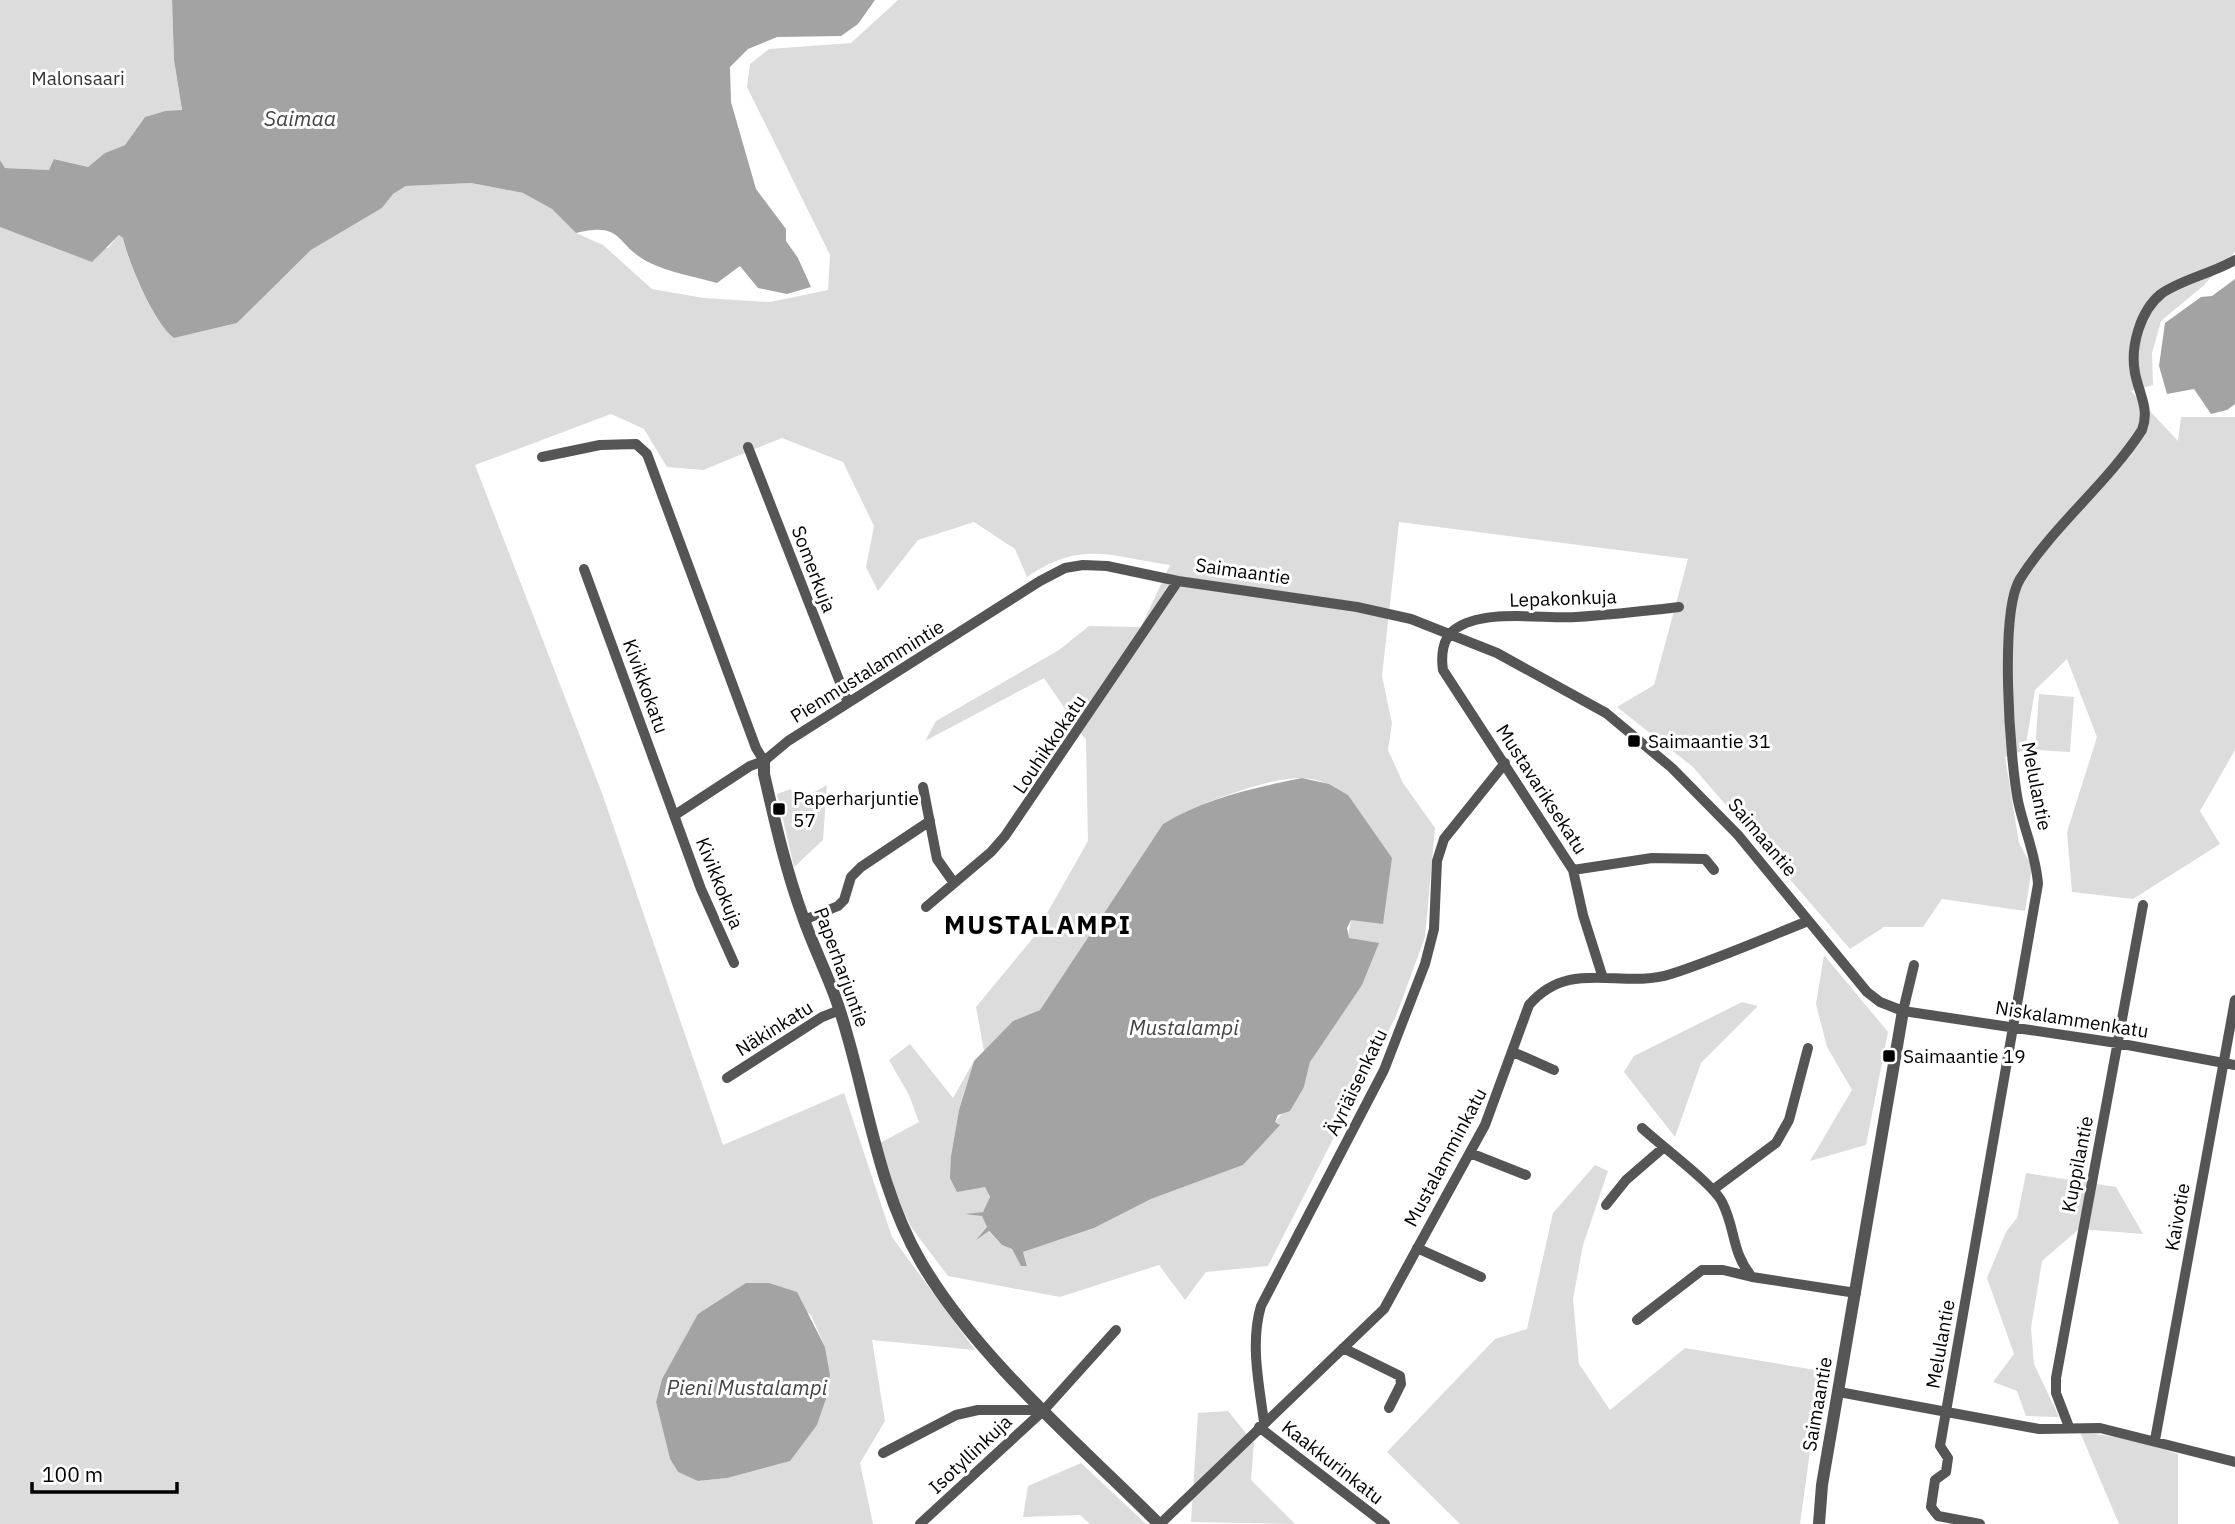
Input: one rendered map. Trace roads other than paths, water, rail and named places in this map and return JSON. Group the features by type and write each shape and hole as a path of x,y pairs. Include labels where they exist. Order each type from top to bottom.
{"street":[{"name":"Melulantie","path":"1938,1520 1931,1507 1935,1480 1945,1472 1948,1458 1940,1446 2038,884 2018,803 2011,754 2008,669 2012,597 2032,563 2142,430 2146,409 2135,371 2135,342 2146,311 2162,293 2235,260"},
{"name":"Paperharjuntie","path":"542,457 612,444 635,444 647,454 756,748 764,761 764,774 779,836 804,920 840,1010 885,1179 903,1230 922,1264 961,1320 1044,1410 1159,1524"},
{"name":"Somerkuja","path":"748,447 848,703"},
{"name":"Pienmustalammintie","path":"675,815 750,766 764,761 775,750 1040,581 1065,568 1083,565"},
{"name":"Saimaantie","path":"1083,565 1107,566 1178,581 1357,607 1411,619 1451,632 1497,653 1572,693 1631,733 1713,808 1867,992 1880,1002 1903,1011 1822,1485 1819,1524"},
{"name":"Kivikkokatu","path":"584,569 675,815"},
{"name":"Louhikkokatu","path":"926,907 991,852 1012,826 1178,581"},
{"name":"Lepakonkuja","path":"1451,632 1465,623 1483,619 1574,617 1679,607"},
{"name":"Mustavariksekatu","path":"1451,632 1441,658 1443,670 1573,870 1583,915 1602,975"},
{"name":"Äyriäisenkatu","path":"1262,1424 1256,1363 1256,1322 1261,1306 1401,1032 1434,929 1437,861 1444,839 1505,763"},
{"path":"923,787 940,868 954,883"},
{"name":"Kivikkokuja","path":"675,815 701,888 734,963"},
{"path":"804,920 838,906 844,900 851,877 861,867 930,821"},
{"path":"1573,870 1679,856 1705,859 1714,870"},
{"name":"Kuppilantie","path":"2070,1427 2056,1394 2056,1378 2143,905"},
{"name":"Mustalamminkatu","path":"1159,1524 1384,1310 1470,1153 1498,1096 1529,1005 1542,990 1558,982 1602,975 1636,978 1672,974 1808,921"},
{"path":"1903,1011 1914,965"},
{"name":"Kaivotie","path":"2155,1440 2235,1000"},
{"name":"Näkinkatu","path":"727,1078 822,1017 840,1010"},
{"name":"Niskalammenkatu","path":"1903,1011 2014,1026 2235,1065"},
{"path":"1714,1189 1776,1143 1789,1120 1808,1048"},
{"path":"1513,1052 1554,1070"},
{"path":"1642,1128 1714,1189 1727,1213 1734,1249 1752,1277"},
{"path":"1606,1205 1626,1180 1663,1148"},
{"path":"1470,1153 1526,1175"},
{"path":"1417,1248 1480,1277"},
{"path":"1637,1320 1702,1270 1723,1270 1856,1293"},
{"name":"Isotyllinkuja","path":"920,1524 1044,1410 1116,1330"},
{"path":"1343,1348 1400,1376 1401,1384 1389,1408"},
{"path":"1839,1392 2039,1429 2100,1428 2235,1462"},
{"path":"883,1453 956,1415 978,1410 1044,1410"},
{"name":"Kaakkurinkatu","path":"1262,1424 1385,1524"},
{"path":"1938,1520 1980,1524"}],"water":[{"name":"Saimaa","path":"172,0 875,0 858,24 841,36 777,37 748,49 730,67 731,102 756,189 786,229 786,241 798,258 811,287 787,294 758,288 740,266 717,283 664,269 637,255 611,232 592,230 576,233 552,209 523,193 471,183 406,186 393,194 382,208 311,250 237,323 174,338 151,307 136,277 123,238 119,235 92,262 0,227 0,160 5,168 49,170 54,159 88,167 105,153 125,145 145,117 165,111 182,110 174,60"},
{"path":"2235,279 2235,404 2227,410 2211,414 2194,389 2167,394 2159,366 2165,323 2201,297 2212,296"},
{"name":"Mustalampi","path":"1302,778 1329,784 1348,795 1392,858 1383,924 1351,920 1347,928 1349,938 1379,943 1362,985 1310,1062 1304,1087 1290,1111 1278,1115 1275,1122 1280,1125 1243,1165 1151,1199 1094,1228 1023,1252 1027,1266 1021,1266 1012,1249 1002,1245 989,1231 976,1240 987,1227 982,1216 965,1214 983,1212 990,1197 985,1187 957,1192 950,1178 959,1110 974,1061 1013,1021 1040,1010 1163,824 1213,801"},
{"name":"Pieni Mustalampi","path":"746,1283 769,1283 797,1292 825,1347 830,1375 827,1396 817,1425 790,1461 727,1478 698,1481 678,1472 670,1459 656,1402 662,1379 698,1314"}],"place":[{"name":"Saimaantie 31","path":"1634,741"},
{"name":"Paperharjuntie 57","path":"779,809"},
{"name":"Saimaantie 19","path":"1889,1056"}],"district":[{"name":"MUSTALAMPI","path":"1038,924"}],"park label":[{"name":"Malonsaari","path":"78,78"}]}
